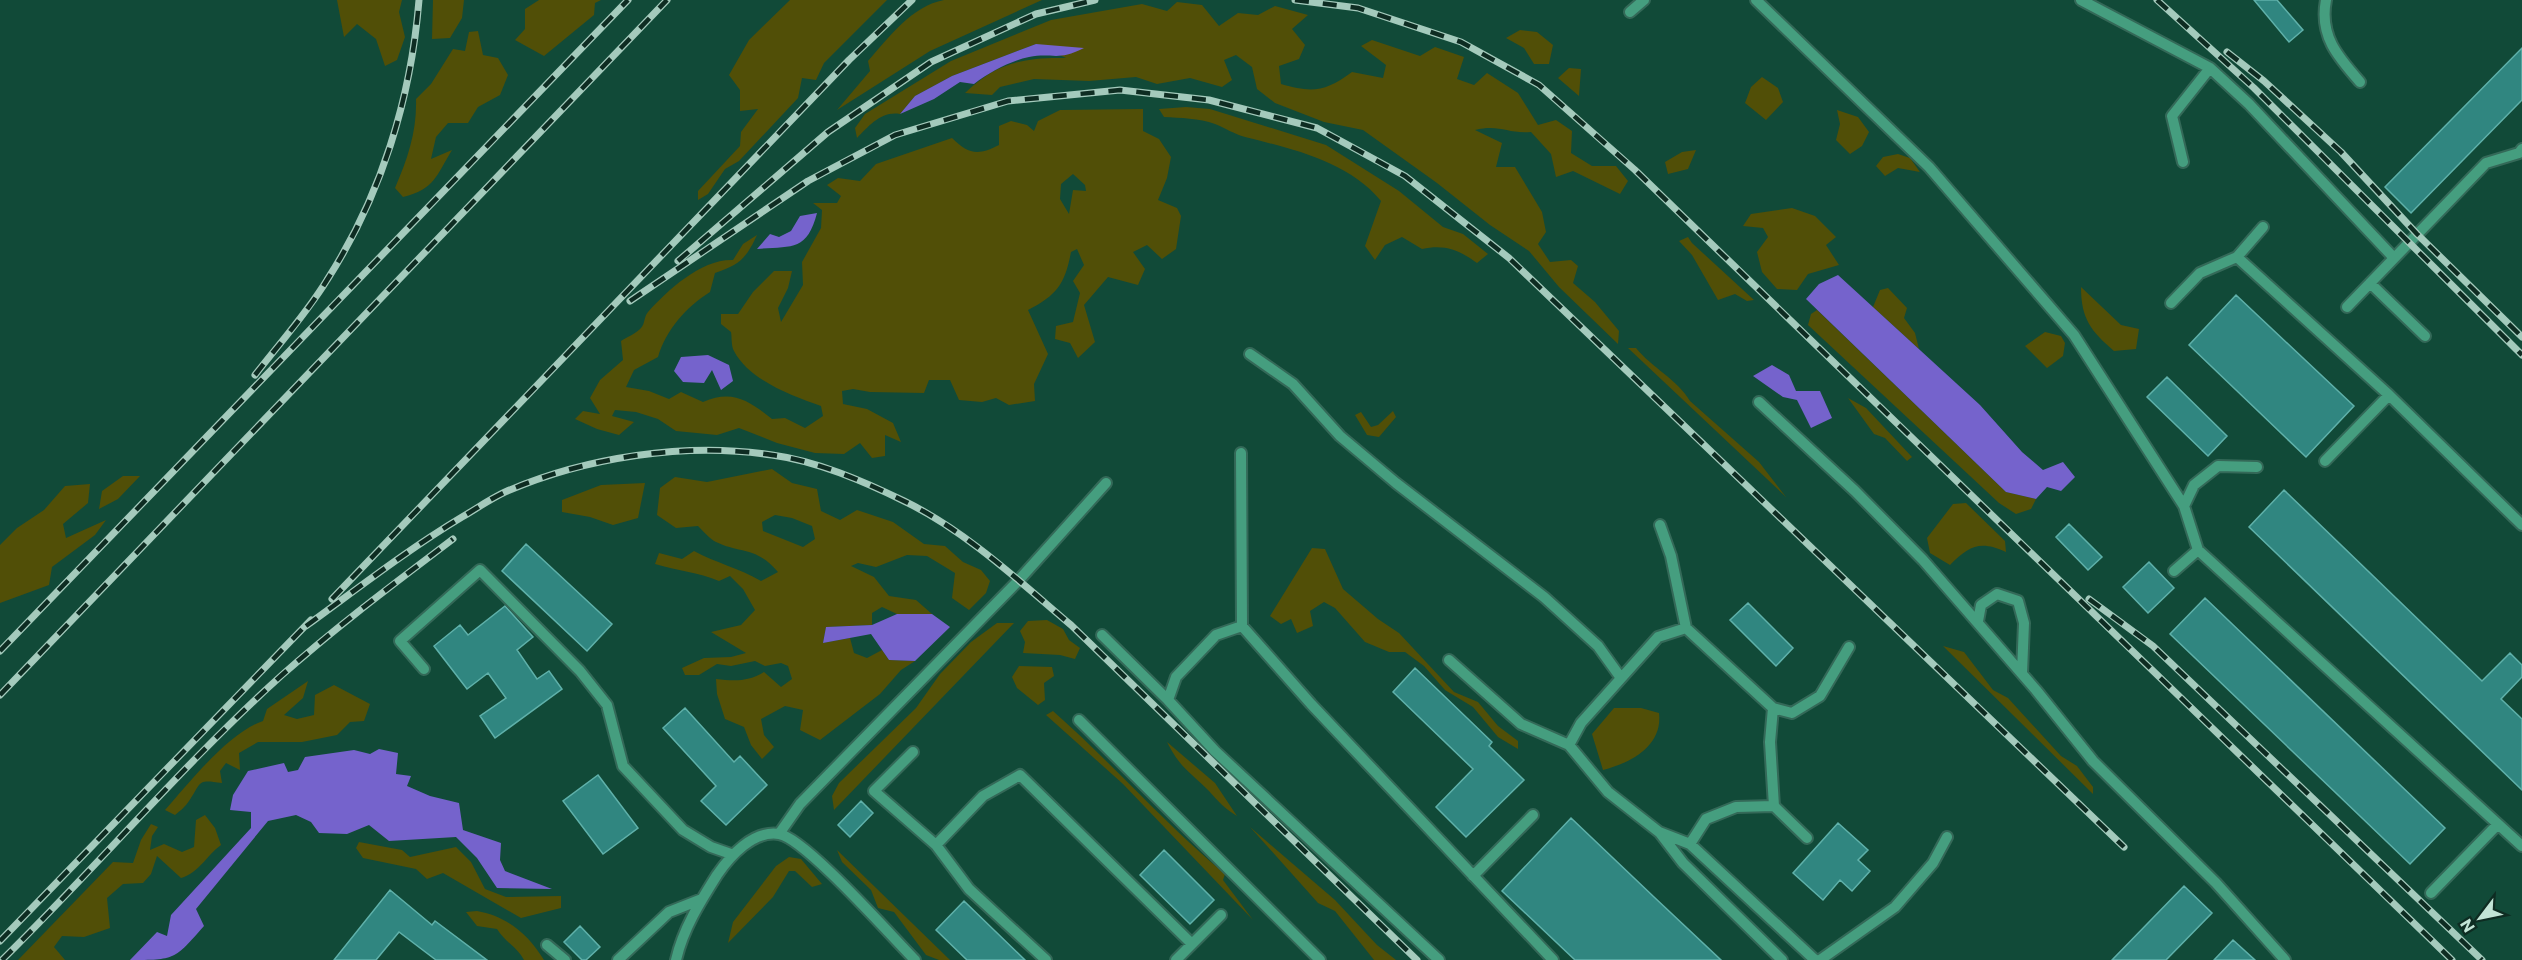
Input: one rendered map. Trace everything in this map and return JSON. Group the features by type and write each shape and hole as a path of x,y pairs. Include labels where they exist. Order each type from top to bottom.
{"lane":[{"path":"1630,12 1644,0"},
{"path":"1756,0 1929,167 2074,334 2184,506 2198,550 2522,846"},
{"path":"2081,0 2210,68 2249,104 2394,258"},
{"path":"2326,0 2324,14 2333,51 2360,82"},
{"path":"2182,162 2172,116 2210,68"},
{"path":"2347,307 2486,163 2521,153"},
{"path":"2171,303 2200,273 2237,257 2263,227"},
{"path":"2237,257 2389,395 2522,525"},
{"path":"2370,283 2425,336"},
{"path":"1250,354 1293,384 1340,436 1396,483 1544,597 1598,646 1621,678"},
{"path":"2325,461 2389,395"},
{"path":"1759,402 1855,491 1923,560 1978,621 2093,761 2216,883 2285,960"},
{"path":"1241,453 1242,626 1311,704 1553,960"},
{"path":"2184,506 2194,485 2218,466 2257,467"},
{"path":"779,834 800,804 1019,580 1106,483"},
{"path":"1660,525 1671,556 1686,628 1773,708 1792,713 1820,696 1850,647"},
{"path":"2174,571 2198,550"},
{"path":"424,669 400,641 480,570 580,671 607,705 623,766 683,830 711,847 731,854"},
{"path":"1978,621 1981,605 1997,594 2018,601 2024,623 2022,674"},
{"path":"1168,700 1176,677 1216,635 1242,626"},
{"path":"1569,745 1581,723 1658,637 1686,628"},
{"path":"1102,635 1168,700 1215,751 1439,960"},
{"path":"1449,660 1521,724 1569,745 1608,792 1659,832 1683,863 1782,960"},
{"path":"1773,708 1770,742 1774,806 1807,838"},
{"path":"1079,720 1320,960"},
{"path":"914,752 874,791 936,845 969,889 1046,960"},
{"path":"936,845 983,796 1020,776 1192,944"},
{"path":"1690,844 1706,819 1736,807 1774,806"},
{"path":"1473,876 1533,815"},
{"path":"2431,893 2498,824"},
{"path":"1659,832 1690,844 1815,960"},
{"path":"676,960 680,939 731,854 758,838 779,834 804,848 915,960"},
{"path":"1820,960 1895,907 1933,863 1947,837"},
{"path":"618,960 669,912 702,899"},
{"path":"1176,960 1221,915"},
{"path":"547,945 565,960"}],"shaded area":[{"path":"337,0 402,0 399,12 405,37 397,60 385,66 376,39 357,24 344,37"},
{"path":"433,0 464,0 462,18 450,38 432,39"},
{"path":"539,0 601,0 595,3 594,15 544,56 515,40 525,29 525,9"},
{"path":"790,0 887,0 824,63 816,80 802,78 798,98 739,161 725,169 708,194 698,200 698,191 740,146 741,132 758,109 740,111 740,90 729,75 749,40"},
{"path":"944,0 1042,0 930,51 837,110 870,71 868,61 893,33 911,16 932,3"},
{"path":"1177,2 1202,5 1219,26 1238,13 1258,15 1275,6 1308,15 1292,29 1305,45 1299,59 1279,66 1281,84 1301,89 1318,89 1334,84 1352,72 1383,78 1386,65 1361,46 1372,40 1420,56 1435,47 1464,57 1457,79 1474,85 1487,73 1518,93 1538,125 1556,120 1572,131 1571,153 1592,166 1616,166 1628,181 1620,194 1573,171 1556,177 1551,154 1531,132 1491,128 1475,130 1502,143 1496,167 1515,167 1542,212 1546,232 1538,244 1550,262 1571,260 1578,266 1573,283 1595,302 1619,331 1618,344 1559,287 1529,251 1490,225 1437,183 1363,130 1324,122 1275,103 1257,89 1252,67 1236,55 1224,60 1232,80 1222,87 1190,78 1157,84 1136,77 1089,81 1034,79 1000,87 992,95 965,93 988,75 1011,64 1037,59 1066,58 1036,44 952,76 915,96 900,114 887,115 876,120 857,138 855,128 865,114 951,61 1051,20 1142,4 1167,11"},
{"path":"1520,30 1537,32 1553,45 1549,64 1534,64 1524,48 1506,38"},
{"path":"478,31 483,55 498,58 508,75 500,95 478,107 468,123 448,123 436,137 431,159 452,150 438,174 422,190 403,197 395,188 411,144 416,99 431,84 453,49 465,51 469,32"},
{"path":"1036,44 1084,48 1067,55 1037,56 1015,61 993,71 974,84 960,82 934,99 900,114 915,96 952,76"},
{"path":"1569,68 1581,69 1579,96 1558,78"},
{"path":"1762,77 1778,88 1783,102 1766,120 1745,103 1751,87"},
{"path":"1186,107 1210,109 1326,145 1399,191 1443,227 1463,234 1488,254 1477,263 1451,249 1438,247 1422,249 1402,237 1385,245 1375,260 1365,246 1381,201 1368,187 1336,166 1318,158 1241,136 1209,122 1164,117 1159,109"},
{"path":"1143,109 1143,131 1159,139 1171,157 1167,178 1158,200 1177,208 1181,216 1176,249 1162,259 1147,245 1133,252 1145,269 1138,285 1108,277 1084,305 1095,342 1078,358 1070,343 1055,339 1056,326 1073,322 1080,293 1073,281 1084,265 1077,249 1071,252 1066,272 1058,287 1046,299 1028,310 1048,354 1034,384 1035,401 1009,405 996,398 982,402 959,400 950,380 929,380 924,393 870,392 853,389 842,391 843,404 867,409 893,423 901,442 885,435 885,456 872,458 860,443 844,454 815,453 777,443 739,428 717,435 676,431 658,419 636,412 615,410 612,416 634,422 619,435 597,429 575,419 583,411 600,414 590,398 600,380 623,360 621,341 641,328 647,314 656,303 697,270 721,261 733,260 743,244 757,235 741,260 715,273 710,292 678,320 666,338 658,357 634,370 626,387 649,391 669,399 681,392 703,402 714,398 732,397 748,402 772,419 785,418 805,428 823,416 821,406 772,386 750,370 734,351 731,332 721,324 721,314 738,314 753,292 774,271 792,271 788,288 778,308 781,322 803,285 802,262 821,228 822,210 813,203 837,203 841,196 827,185 838,178 860,181 876,164 952,138 968,150 985,151 999,145 999,126 1011,121 1027,125 1034,131 1038,121 1060,110","holes":["1073,174 1085,185 1086,191 1073,190 1069,214 1060,199 1061,184"]},
{"path":"1837,110 1858,117 1869,132 1862,146 1850,154 1836,140 1840,124"},
{"path":"1696,150 1688,169 1668,174 1665,162 1682,152"},
{"path":"1898,154 1910,158 1920,172 1898,168 1885,176 1876,166 1883,157"},
{"path":"1792,208 1815,216 1836,237 1826,245 1839,265 1808,274 1797,290 1777,289 1762,272 1757,252 1768,237 1763,228 1743,226 1751,214"},
{"path":"817,213 813,226 803,241 788,247 757,249 770,234 779,237 791,231 800,216"},
{"path":"1688,237 1754,300 1747,301 1735,294 1718,300 1692,255 1679,241"},
{"path":"1838,275 1980,405 2022,452 2043,470 2063,462 2075,477 2061,491 2047,487 2036,499 2006,492 1806,299 1819,284"},
{"path":"2081,287 2121,325 2139,329 2136,349 2114,351 2099,337 2085,316"},
{"path":"1888,288 1907,308 1904,318 1915,333 1919,349 1873,307 1880,290"},
{"path":"1817,310 2006,492 2036,499 2031,509 2016,514 1999,503 1808,325 1811,314"},
{"path":"2045,332 2061,336 2065,343 2063,356 2047,368 2025,346"},
{"path":"1628,348 1636,348 1679,387 1690,401 1759,462 1786,497"},
{"path":"708,355 729,365 733,381 721,390 712,370 704,383 683,382 674,371 681,357"},
{"path":"1772,365 1789,375 1796,391 1820,391 1832,418 1811,428 1797,400 1783,397 1753,376"},
{"path":"1848,398 1866,408 1912,457 1907,461 1885,438 1874,434"},
{"path":"1393,411 1396,417 1379,437 1367,435 1355,415 1361,412 1371,427 1378,425"},
{"path":"772,469 792,483 817,489 821,511 840,520 857,510 893,522 924,544 945,546 963,562 981,570 990,581 986,593 969,610 952,598 955,573 927,556 907,555 876,567 858,563 851,566 874,577 889,596 916,600 932,614 897,614 882,607 872,613 872,625 826,627 823,643 850,638 854,653 867,658 882,650 889,660 915,661 901,670 880,694 820,740 800,730 803,710 785,706 761,719 764,735 774,747 762,759 751,745 744,727 725,719 717,694 716,679 741,680 764,672 781,687 792,679 788,666 781,663 765,666 755,661 731,666 717,664 699,675 685,675 682,668 704,658 731,657 746,653 711,632 741,625 755,610 743,589 730,576 719,581 655,564 659,553 682,559 694,551 761,581 778,572 755,554 716,542 698,526 676,528 657,515 660,488 675,477 707,482","holes":["775,515 792,518 812,526 815,539 803,547 763,531 762,522"]},
{"path":"123,476 140,476 118,499 99,509 102,491"},
{"path":"645,483 638,518 613,525 590,517 562,512 562,500 601,485"},
{"path":"90,484 88,503 63,524 66,538 106,520 95,535 52,567 49,585 0,603 0,545 17,528 44,510 65,486"},
{"path":"1966,503 2005,541 2006,552 1989,546 1975,547 1963,553 1950,565 1930,553 1927,538 1953,504"},
{"path":"1312,548 1325,549 1343,589 1378,619 1399,633 1454,692 1478,702 1498,726 1518,741 1518,749 1498,737 1473,707 1445,690 1424,666 1405,652 1389,652 1365,642 1335,608 1324,602 1310,611 1313,626 1297,633 1291,619 1281,624 1270,616"},
{"path":"897,614 932,614 950,627 915,661 889,660 871,634 823,643 826,627 872,625"},
{"path":"1047,620 1063,629 1069,640 1080,648 1075,659 1060,655 1023,653 1025,642 1020,631 1028,621"},
{"path":"997,623 1014,623 834,810 832,796 839,783 916,708 940,674 971,642"},
{"path":"1943,646 1964,652 1993,690 2008,698 2061,756 2077,766 2093,787 2093,794"},
{"path":"1019,666 1052,667 1054,676 1044,683 1045,700 1038,705 1017,688 1012,677"},
{"path":"308,681 303,698 284,715 297,719 314,715 315,695 334,685 370,704 364,721 350,722 337,735 302,742 258,742 239,753 240,770 226,763 220,771 222,783 208,781 201,783 186,805 175,815 165,810 223,747 250,727 263,721 267,709"},
{"path":"1614,708 1641,708 1659,713 1659,725 1656,735 1643,751 1624,763 1603,770 1592,734"},
{"path":"1053,711 1225,874 1223,880 1253,920 1123,784 1046,715"},
{"path":"1167,742 1215,783 1237,816 1222,805 1186,769 1176,758"},
{"path":"379,749 398,753 396,774 411,776 407,786 430,796 459,803 463,830 501,843 500,860 505,871 552,889 497,888 477,858 456,837 389,841 369,825 347,834 319,833 311,822 296,815 268,821 196,909 204,926 186,946 173,956 165,958 130,960 157,932 167,936 171,915 251,828 251,812 230,810 233,795 248,771 284,763 288,772 298,770 305,757 354,750 370,754"},
{"path":"205,815 215,828 221,845 193,872 181,878 157,856 151,874 143,883 123,884 107,898 110,928 84,937 62,936 54,947 65,960 18,960 113,862 133,863 141,840 151,824 158,827 152,836 150,850 164,844 182,852 194,847 196,820"},
{"path":"1250,827 1335,900 1377,945 1396,960 1374,960 1335,911 1318,903"},
{"path":"359,842 402,850 410,857 456,847 471,862 485,889 506,897 561,896 561,908 521,918 443,873 427,879 416,869 363,858 356,848"},
{"path":"837,850 950,960 939,960 926,955 894,912 878,908 871,890 842,862"},
{"path":"789,857 801,859 822,884 812,887 795,871 789,871 773,897 728,943 733,922 776,866"},
{"path":"477,911 498,917 516,928 531,942 544,960 524,960 497,929 477,926 466,912"}],"building":[{"path":"2254,0 2277,0 2303,30 2289,42"},
{"path":"2522,48 2522,100 2411,213 2385,187"},
{"path":"2236,295 2354,406 2306,457 2189,345"},
{"path":"2167,377 2227,436 2208,456 2147,397"},
{"path":"2284,490 2482,681 2510,653 2522,665 2522,677 2501,699 2522,719 2522,790 2249,527"},
{"path":"2069,524 2102,557 2088,570 2056,537"},
{"path":"526,544 612,624 587,651 502,571"},
{"path":"2149,562 2174,588 2148,613 2123,587"},
{"path":"2205,598 2445,828 2410,864 2170,634"},
{"path":"1748,603 1793,648 1776,666 1730,620"},
{"path":"505,606 533,637 517,650 537,679 549,671 562,689 495,738 480,716 506,698 488,673 467,689 434,646 460,625 468,635"},
{"path":"1415,668 1492,742 1489,746 1524,780 1466,837 1436,807 1473,769 1393,692"},
{"path":"685,708 734,762 740,756 767,785 726,825 701,801 716,786 663,728"},
{"path":"598,775 638,828 603,854 563,801"},
{"path":"861,801 873,813 850,837 838,825"},
{"path":"1571,818 1721,960 1575,960 1502,891"},
{"path":"1838,823 1868,850 1858,860 1870,871 1852,891 1840,880 1823,900 1793,873"},
{"path":"1164,850 1214,900 1190,924 1140,875"},
{"path":"2184,886 2212,913 2166,960 2112,960"},
{"path":"390,890 432,925 435,921 487,960 436,960 399,932 376,960 334,960"},
{"path":"964,901 1025,960 967,960 936,930"},
{"path":"580,926 600,947 586,960 582,960 564,942"},
{"path":"2233,940 2255,960 2214,960"}],"railway":[{"path":"255,375 319,292 346,248 378,181 401,110 409,74 419,0"},
{"path":"0,651 628,0"},
{"path":"0,695 667,0"},
{"path":"332,599 849,60 912,0"},
{"path":"678,261 828,132 931,62 1036,14 1095,0"},
{"path":"1295,0 1358,8 1461,42 1539,85 1635,170 2452,960"},
{"path":"2157,0 2254,88 2522,355"},
{"path":"2227,52 2264,81 2341,152 2417,234 2522,337"},
{"path":"630,301 808,181 895,135 1008,101 1120,90 1209,100 1317,128 1405,176 1509,258 2124,847"},
{"path":"306,626 402,556 442,530 488,501 536,480 602,461 705,450 772,455 823,467 872,486 927,513 1012,574 1071,625 1417,960"},
{"path":"2,960 245,709 324,639 453,539"},
{"path":"2089,599 2153,646 2482,960"},
{"path":"0,941 311,620"}]}
